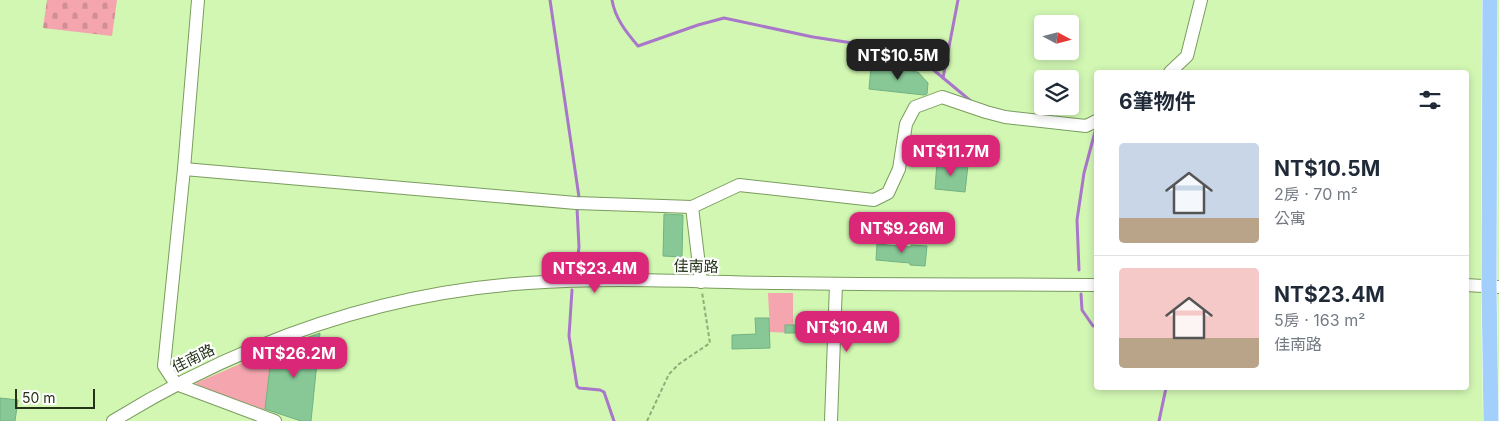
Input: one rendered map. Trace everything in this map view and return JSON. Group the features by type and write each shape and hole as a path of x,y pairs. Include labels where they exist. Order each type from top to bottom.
{"main road":[{"path":"1490,0 1495,100 1495,356 1491,421"}],"street":[{"path":"198,0 184,169 164,366 176,384 275,421"},
{"path":"1172,70 1187,56 1201,0"},
{"path":"184,169 576,203 692,207 739,184 874,200 888,193 899,169 906,124 915,107 942,97 1005,117 1086,126 1094,123"},
{"path":"692,207 701,282"},
{"name":"佳南路","path":"113,421 176,384 237,354 285,335 369,308 426,296 526,283 581,280 836,284 1094,285"},
{"path":"831,421 836,284"},
{"path":"1469,286 1494,286"}],"path":[{"path":"647,421 669,374 679,364 710,342 701,282"}],"green space":[{"path":"47,0 117,0 112,36 43,28"},
{"path":"768,293 793,293 793,333 770,332"},
{"path":"272,350 265,410 198,387 196,383"}],"building":[{"path":"871,67 918,72 928,83 927,94 869,89"},
{"path":"937,162 968,165 965,192 935,189"},
{"path":"664,214 683,215 682,257 663,256"},
{"path":"877,244 911,247 911,245 927,246 925,266 876,260"},
{"path":"755,318 769,318 770,348 732,349 732,335 756,334"},
{"path":"785,325 824,325 824,333 785,333"},
{"path":"320,333 311,421 301,421 265,409 272,350"},
{"path":"0,398 18,400 15,421 0,421"}],"waterway":[{"path":"550,0 579,197"},
{"path":"612,0 618,19 638,46 724,18 813,37 905,51 918,57 972,102"},
{"path":"943,78 958,0"},
{"path":"1079,270 1077,220 1084,173 1094,136"},
{"path":"577,208 579,247 577,263"},
{"path":"572,290 569,336 577,386 579,388 604,392 614,421"},
{"path":"1081,294 1082,310 1094,326"},
{"path":"1159,421 1166,390"}]}
